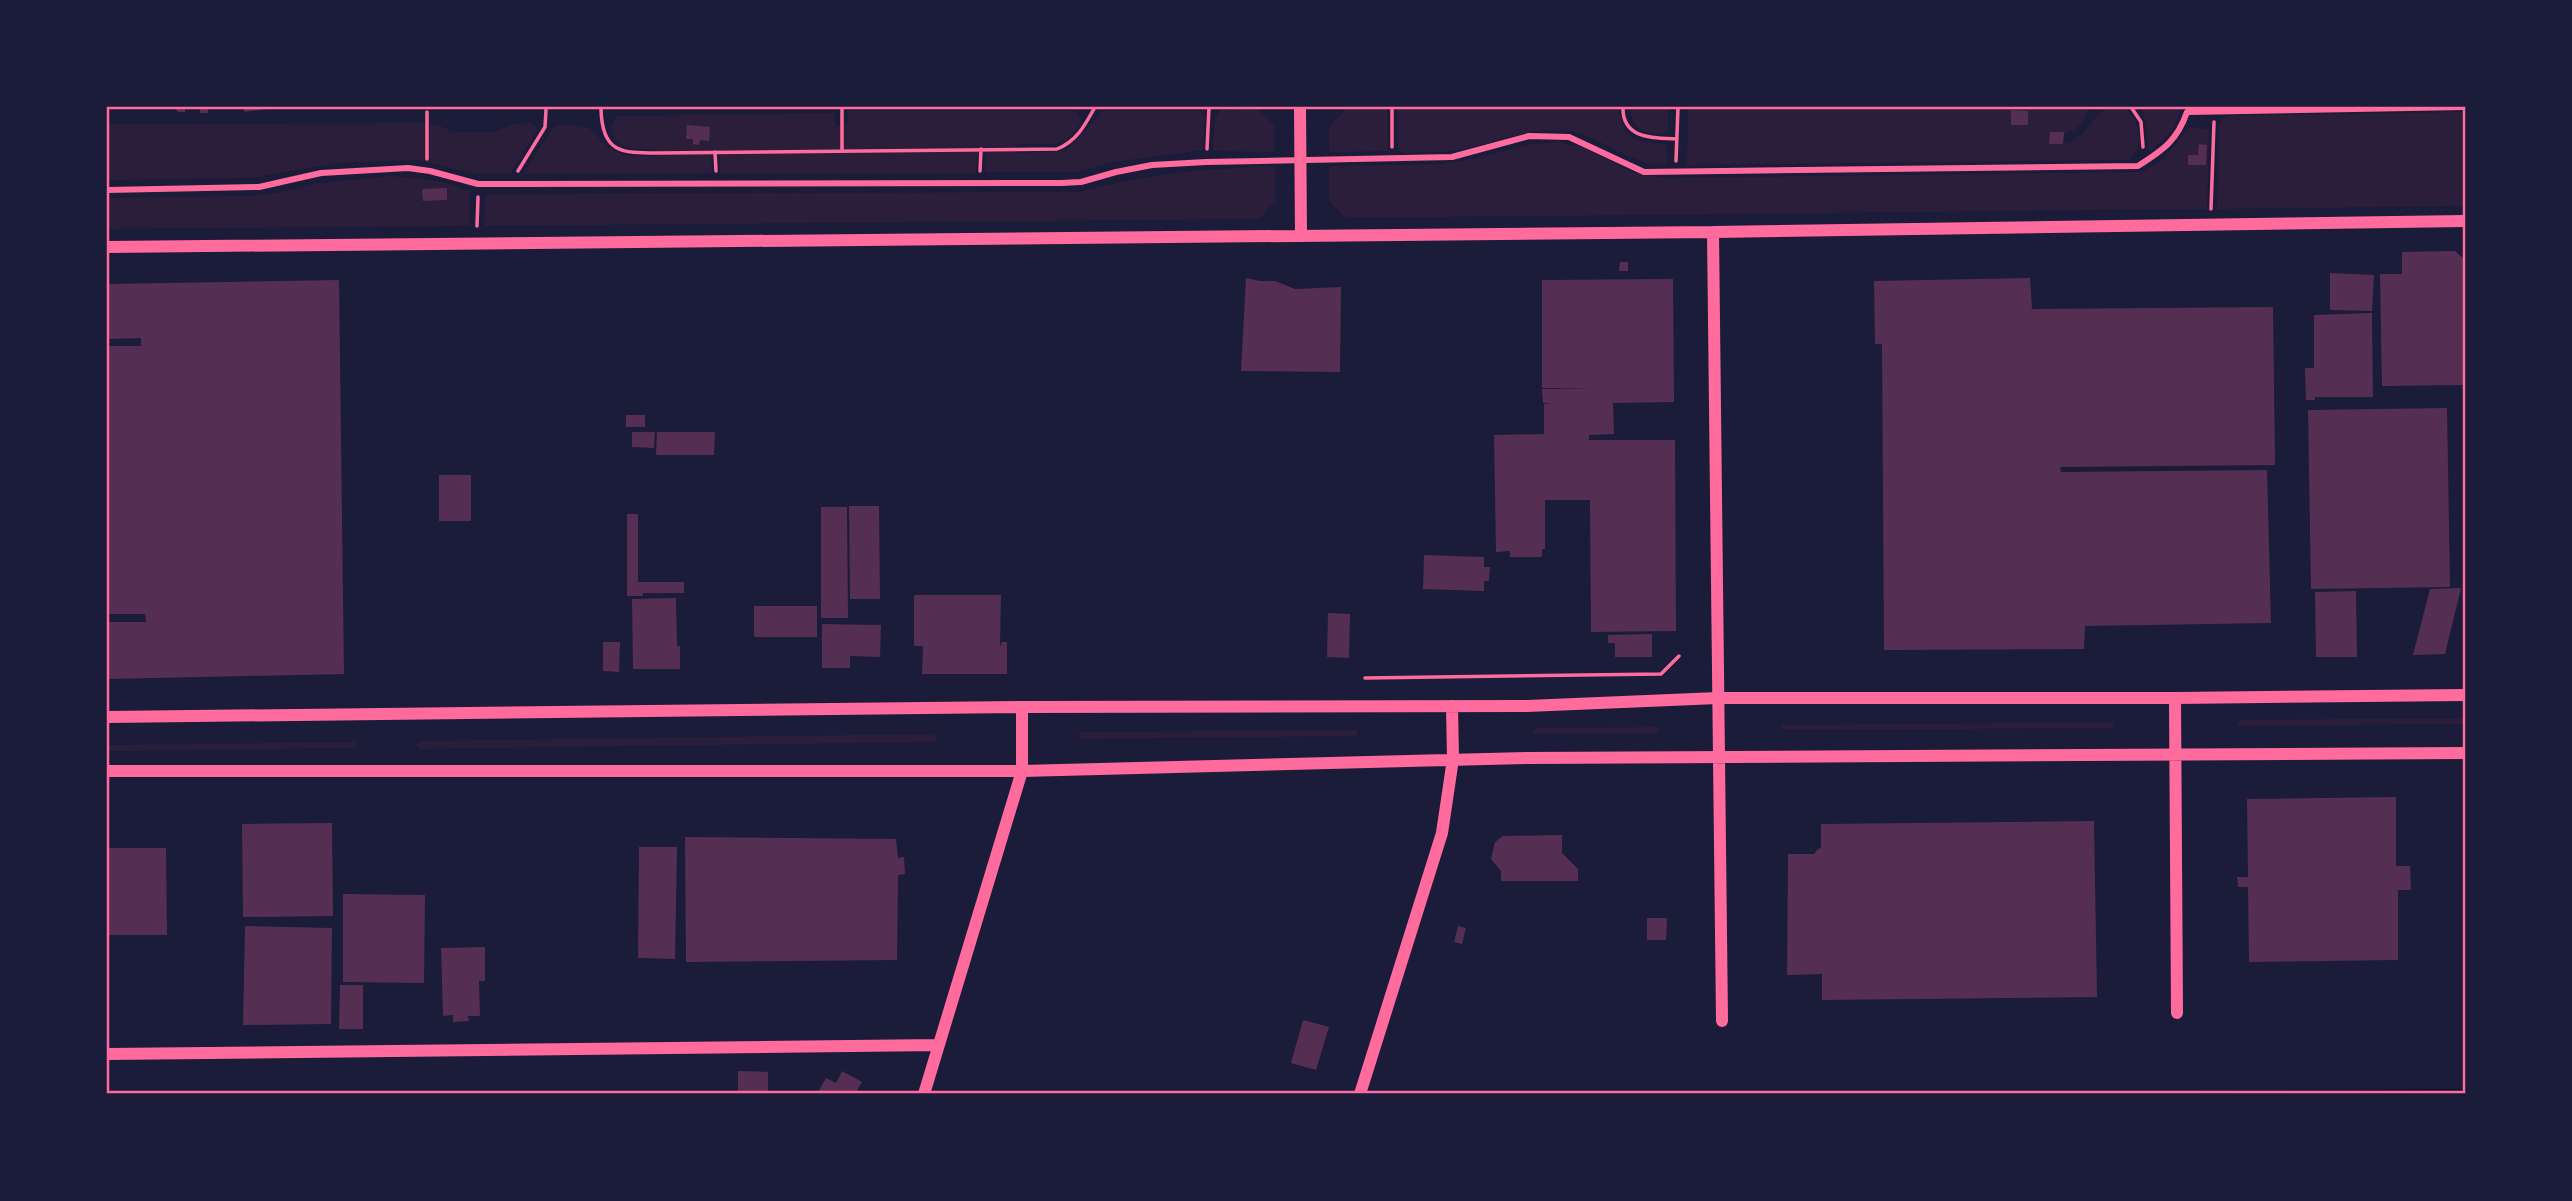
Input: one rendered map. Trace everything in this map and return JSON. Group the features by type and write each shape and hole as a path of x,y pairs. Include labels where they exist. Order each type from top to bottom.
{"street":[{"path":"1300,107 1301,235"},
{"path":"107,190 259,187 321,173 408,169 478,184 1081,182 1152,165 1452,157 1529,136 1569,137 1644,172 2138,166 2165,148 2182,128 2187,112 2464,107"},
{"path":"107,247 1713,232 2465,221"},
{"path":"1713,232 1722,1021"},
{"path":"107,718 1022,707 1527,706 1718,698 2465,695"},
{"path":"2175,698 2177,1013"},
{"path":"1360,1094 1442,833 1453,759 1452,706"},
{"path":"924,1094 1022,771 1022,707"},
{"path":"107,771 1022,771 1453,759 2465,753"},
{"path":"107,1054 939,1045"}],"path":[{"path":"842,107 842,151"},
{"path":"601,109 601,124 608,142 625,153 1056,149 1068,144 1084,127 1095,107"},
{"path":"1206,162 1209,107"},
{"path":"1392,107 1392,159"},
{"path":"1623,107 1625,122 1633,132 1650,138 1677,139"},
{"path":"1676,172 1678,107"},
{"path":"2131,107 2141,122 2144,143 2138,166"},
{"path":"509,184 545,127 546,110"},
{"path":"2211,209 2214,110"},
{"path":"427,112 427,171"},
{"path":"979,183 981,149"},
{"path":"715,152 716,184"},
{"path":"477,226 478,184"},
{"path":"1365,678 1661,674 1679,656"}],"shaded area":[{"path":"1619,107 1623,126 1632,137 1665,144 1667,165 1639,160 1588,136 1560,130 1523,133 1441,152 1398,151 1397,108"},
{"path":"1630,107 1668,107 1668,132 1653,133 1641,130 1634,122"},
{"path":"1688,107 2089,107 2081,124 2064,134 2064,143 2079,136 2105,110 2121,107 2129,111 2134,118 2139,137 2135,154 2129,160 1687,165"},
{"path":"2141,107 2182,107 2173,130 2152,151 2148,149 2147,125"},
{"path":"1347,108 1387,108 1388,151 1329,152 1329,126"},
{"path":"1257,109 1274,125 1274,152 1213,151 1215,117 1221,110"},
{"path":"1199,110 1205,117 1203,150 1113,162 1077,172 985,172 986,154 977,154 976,173 720,173 720,155 711,155 712,173 523,174 555,125 589,128 609,148 623,155 655,156 655,149 626,147 615,141 611,127 617,116 834,113 836,126 848,125 848,111 1075,111 1079,114 1081,124 1065,141 1055,144 1017,144 1016,153 1066,151 1103,111"},
{"path":"2465,112 2465,206 2217,209 2219,124 2225,116"},
{"path":"528,123 536,126 537,131 510,174 477,174 417,160 335,163 251,178 107,180 107,124 439,125 452,132 495,132 513,124"},
{"path":"2189,128 2209,129 2207,209 1346,218 1329,201 1329,166 1443,164 1532,144 1560,142 1584,148 1632,172 1660,178 2140,172 2159,163"},
{"path":"1248,166 1275,166 1275,201 1260,219 484,226 485,200 489,194 1079,192 1162,175"},
{"path":"391,176 441,182 470,191 470,226 107,229 107,198 246,196 276,193 319,183"},
{"path":"2465,718 2465,724 2237,726 2240,720"},
{"path":"2113,722 2113,728 1782,730 1782,725"},
{"path":"1659,727 1659,733 1534,734 1532,731 1535,728"},
{"path":"1357,730 1358,736 1079,739 1079,732"},
{"path":"935,734 935,742 419,749 416,745 419,741"},
{"path":"354,742 357,745 354,748 107,751 107,745"},
{"path":"2465,1089 2465,1094 1774,1094"}],"building":[{"path":"174,107 208,107 208,113 200,113 200,109 178,112"},
{"path":"244,107 266,107 266,109 244,112"},
{"path":"2011,110 2028,111 2028,125 2011,125"},
{"path":"687,125 710,127 709,141 700,140 699,145 693,144 693,139 686,139"},
{"path":"2050,132 2064,132 2063,144 2049,144"},
{"path":"2199,144 2207,145 2206,165 2188,165 2188,155 2198,155"},
{"path":"447,188 447,200 423,201 422,189"},
{"path":"2455,251 2465,260 2465,385 2382,386 2380,274 2402,274 2402,252"},
{"path":"1620,262 1628,262 1628,271 1619,271"},
{"path":"2330,273 2374,275 2372,311 2330,310"},
{"path":"1246,278 1275,281 1295,289 1341,287 1340,372 1241,371"},
{"path":"2030,278 2032,309 2273,307 2275,465 2060,467 2061,472 2267,470 2271,623 2085,626 2084,649 1884,650 1882,344 1875,344 1874,281"},
{"path":"1673,279 1674,402 1613,403 1614,434 1589,435 1589,440 1675,440 1676,631 1591,632 1590,500 1545,500 1545,549 1542,549 1542,557 1510,557 1510,551 1496,552 1494,435 1544,434 1544,404 1552,403 1543,403 1542,389 1598,389 1542,388 1542,280"},
{"path":"339,280 344,674 107,679 107,622 146,622 145,614 107,614 107,346 141,346 141,338 107,339 107,284"},
{"path":"2372,313 2373,397 2315,397 2315,400 2306,400 2305,368 2314,368 2314,315"},
{"path":"2447,408 2450,587 2311,589 2308,410"},
{"path":"626,415 645,415 645,427 626,427"},
{"path":"632,432 655,432 654,448 632,447"},
{"path":"657,432 715,432 714,455 656,455"},
{"path":"439,475 471,475 471,521 439,521"},
{"path":"849,506 879,506 880,599 850,599"},
{"path":"821,507 847,507 848,618 821,618"},
{"path":"627,514 638,514 638,582 684,582 684,593 643,593 643,596 627,596"},
{"path":"1424,555 1484,557 1484,567 1490,567 1489,581 1484,581 1484,591 1423,589"},
{"path":"2461,588 2445,654 2413,655 2430,589"},
{"path":"2356,591 2357,657 2316,657 2315,592"},
{"path":"914,595 1001,595 1000,647 1002,642 1007,642 1007,674 922,674 923,646 914,646"},
{"path":"676,598 680,669 633,669 632,599"},
{"path":"754,606 817,606 817,637 754,637"},
{"path":"1328,613 1350,614 1349,658 1327,657"},
{"path":"822,624 881,625 880,657 850,656 850,668 822,668"},
{"path":"1652,634 1652,657 1615,657 1615,643 1608,643 1608,635"},
{"path":"603,642 620,642 619,672 603,671"},
{"path":"2396,797 2396,866 2410,866 2411,890 2398,890 2398,960 2249,962 2248,887 2238,887 2237,877 2248,877 2247,799"},
{"path":"2094,821 2097,997 1822,1000 1822,974 1787,975 1788,854 1814,854 1821,848 1821,824"},
{"path":"332,823 333,916 243,917 242,824"},
{"path":"1562,835 1562,853 1578,869 1578,881 1501,881 1501,871 1491,859 1495,842 1503,836"},
{"path":"685,837 896,839 898,858 904,857 905,874 898,875 897,960 686,962"},
{"path":"639,847 677,847 675,959 638,958"},
{"path":"107,848 166,848 167,935 107,935"},
{"path":"343,894 425,895 424,983 343,982"},
{"path":"1647,918 1667,918 1666,940 1647,940"},
{"path":"245,926 332,928 331,1024 243,1025"},
{"path":"1458,926 1466,928 1462,944 1454,942"},
{"path":"485,947 485,981 479,981 480,1016 468,1016 469,1021 453,1022 453,1015 443,1016 441,948"},
{"path":"340,985 363,985 363,1029 339,1029"},
{"path":"1303,1020 1329,1027 1316,1070 1291,1063"},
{"path":"738,1071 768,1072 768,1094 738,1094"},
{"path":"842,1071 862,1082 855,1094 817,1094 826,1078 836,1083"}]}
